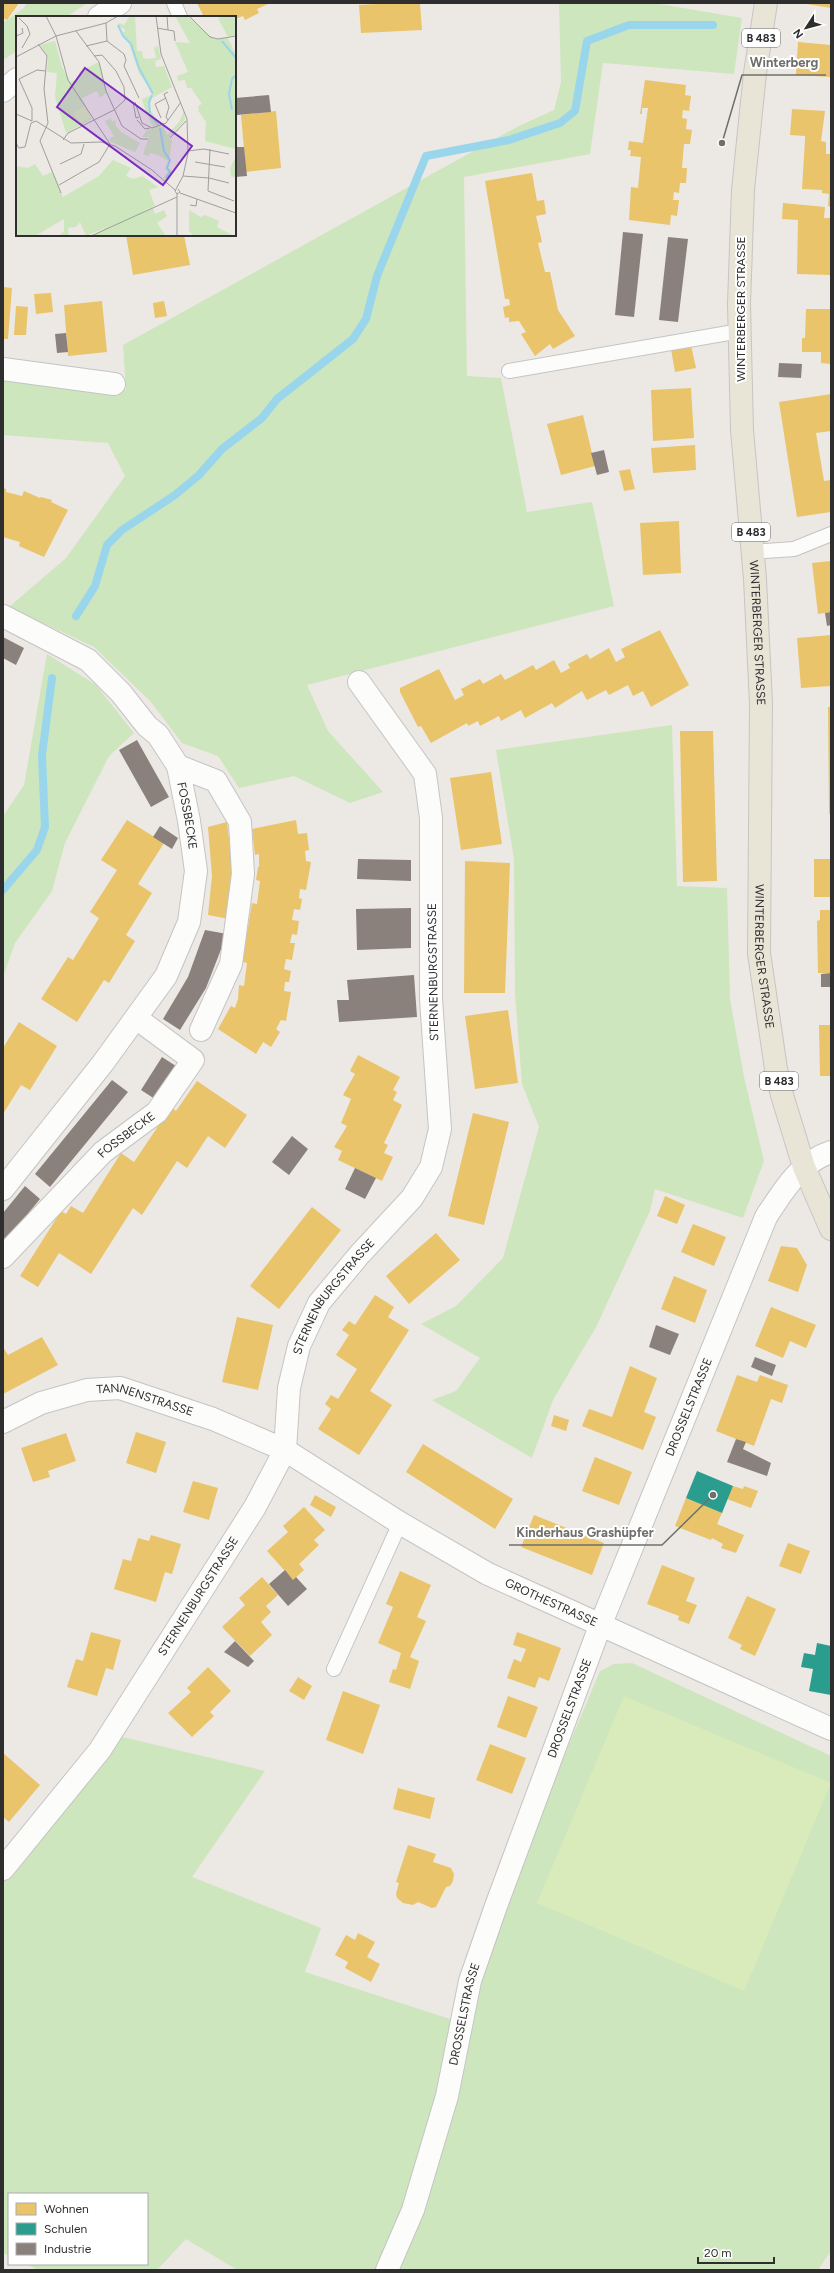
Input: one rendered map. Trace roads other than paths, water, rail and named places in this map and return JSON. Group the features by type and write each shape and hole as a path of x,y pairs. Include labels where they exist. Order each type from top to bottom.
{"main road":[{"name":"WINTERBERGER STRASSE","path":"766,3 755,73 743,190 740,251 742,430 752,552 761,704 759,953 776,1069 804,1167 831,1229"}],"street":[{"path":"3,91 16,80"},
{"path":"3,369 114,384"},
{"name":"FOSSBECKE","path":"3,616 88,660 122,693 147,726 158,735 178,766 190,821 196,871 189,922 166,976 136,1018 3,1189"},
{"name":"STERNENBURGSTRASSE","path":"3,1869 100,1750 255,1507 285,1450 291,1381 300,1346 319,1303 360,1254 412,1198 431,1167 440,1129 431,999 431,818 424,774 359,682"},
{"name":"FOSSBECKE","path":"178,766 216,781 240,822 243,874 231,964 201,1030"},
{"name":"FOSSBECKE","path":"3,1257 102,1152 157,1112 193,1060 136,1018"},
{"name":"DROSSELSTRASSE","path":"388,2270 413,2210 447,2096 470,1981 600,1626 766,1217 790,1181 804,1167 822,1155 831,1152"},
{"name":"TANNENSTRASSE","path":"3,1422 40,1403 87,1390 120,1388 212,1419 285,1450"},
{"name":"GROTHESTRASSE","path":"285,1450 400,1523 488,1574 831,1730"}],"lane":[{"path":"174,3 180,16"},
{"path":"509,371 740,331"},
{"path":"752,552 794,548 831,534"},
{"path":"334,1669 400,1523"}],"waterway":[{"path":"76,616 95,586 107,545 122,530 175,495 199,475 222,449 262,418 277,399 353,339 366,319 377,276 426,156 509,140 560,123 575,111 587,41 629,25 713,25"},
{"path":"3,890 37,850 45,827 42,755 52,678"}],"place":[{"name":"Winterberg","path":"722,143"},
{"name":"Kinderhaus Grashüpfer","path":"713,1495"}]}
